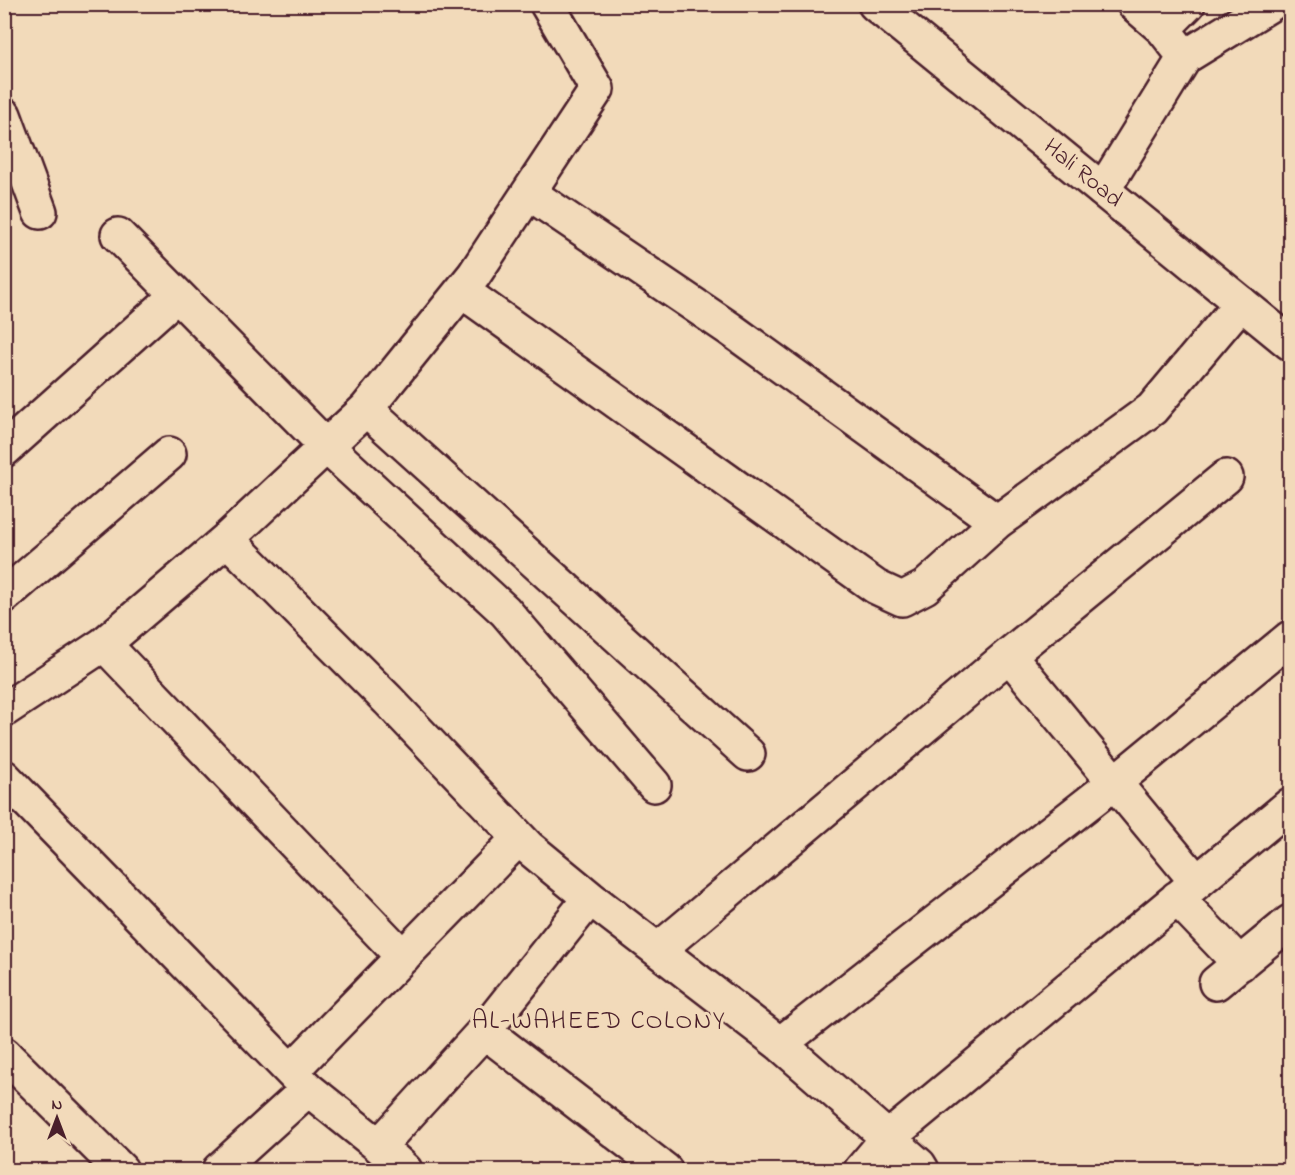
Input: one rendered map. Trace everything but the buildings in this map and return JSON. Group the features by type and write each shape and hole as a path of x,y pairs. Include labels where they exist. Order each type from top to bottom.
{"street":[{"path":"4,710 104,644 227,539 366,409 462,291 597,89 547,4"},
{"name":"Hali Road","path":"875,4 1290,343"},
{"path":"1134,4 1163,29 1185,57"},
{"path":"1163,29 1188,4"},
{"path":"1102,190 1185,57 1271,4"},
{"path":"4,115 40,212"},
{"path":"529,193 730,329 997,522"},
{"path":"118,235 326,446 505,611 654,785"},
{"path":"462,291 876,587 902,599 925,587 997,522 1152,409 1241,303"},
{"path":"4,450 177,295"},
{"path":"366,409 748,754"},
{"path":"4,596 168,454"},
{"path":"658,950 1009,655 1226,477"},
{"path":"227,539 388,700 519,838 590,898 780,1044 922,1170"},
{"path":"780,1044 1114,783 1290,638"},
{"path":"104,644 404,957"},
{"path":"1009,655 1114,783 1187,889 1228,973 1290,922"},
{"path":"4,777 299,1080 405,1170"},
{"path":"861,1170 888,1138 1290,805"},
{"path":"219,1170 404,957 519,838"},
{"path":"379,1146 484,1031 590,898"},
{"path":"484,1031 665,1170"},
{"path":"4,1054 121,1170"}],"district":[{"name":"AL-WAHEED COLONY","path":"599,1022"}]}
